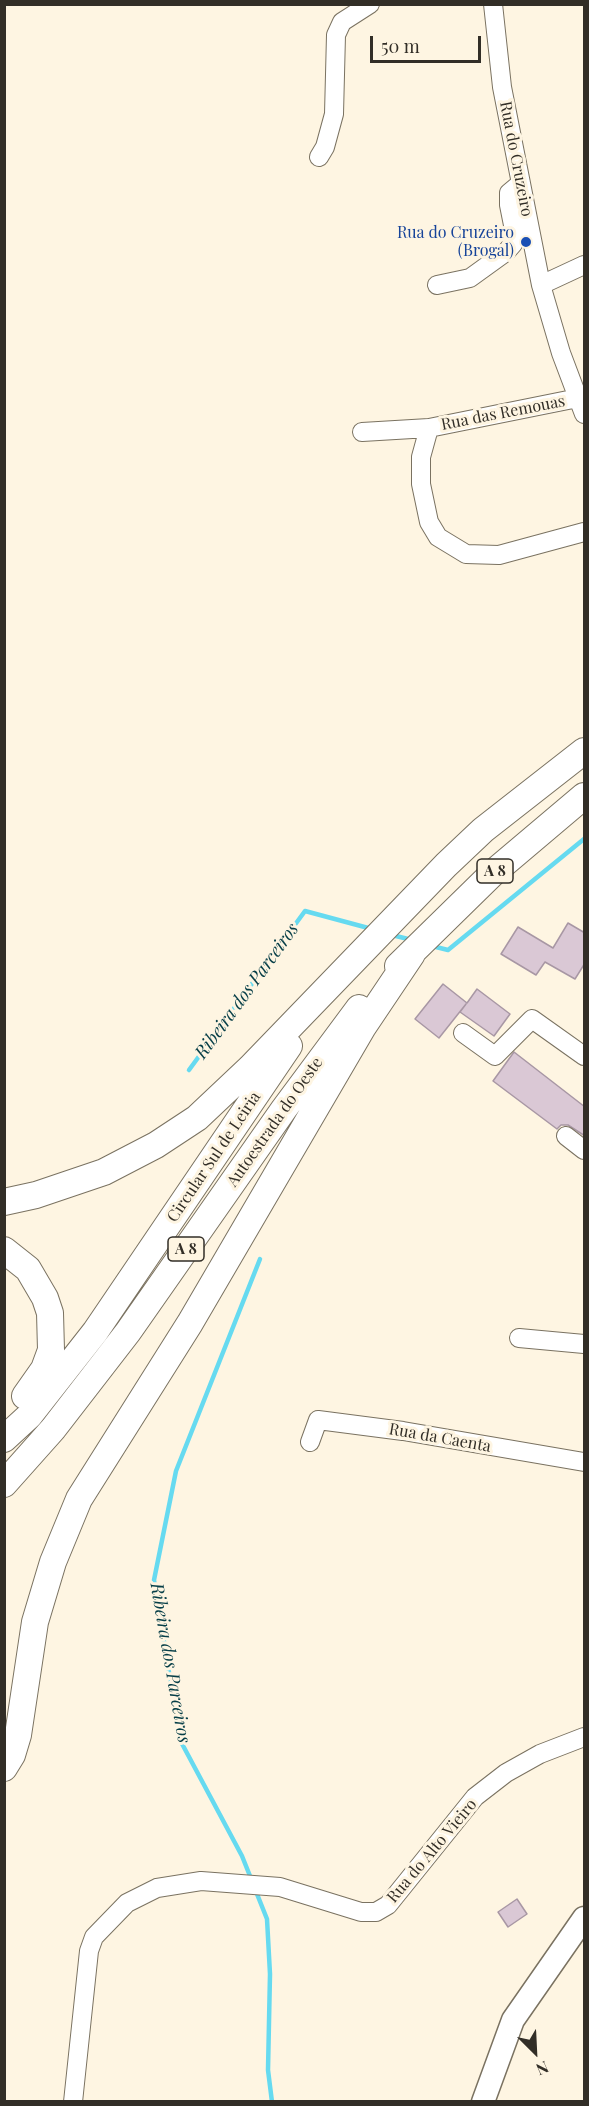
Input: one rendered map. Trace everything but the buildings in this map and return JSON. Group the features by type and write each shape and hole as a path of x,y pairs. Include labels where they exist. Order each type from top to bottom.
{"highway":[{"name":"A 8","path":"332,984 446,865 483,830 585,751"},
{"name":"Autoestrada do Oeste","path":"4,1484 53,1429 128,1332 284,1109 412,954 494,872 585,796"},
{"path":"4,1202 36,1195 104,1172 177,1132 218,1101 332,984"},
{"name":"Circular Sul de Leiria","path":"4,1439 29,1416 95,1332 332,984"},
{"path":"4,1768 12,1755 18,1735 35,1622 52,1562 79,1499 190,1323 365,1012"},
{"path":"4,1250 28,1269 37,1282 48,1305 52,1332 51,1350 44,1369 4,1422"},
{"path":"4,1696 9,1725 4,1744"}],"main road":[{"path":"483,2102 513,2020 585,1918"}],"street":[{"path":"319,157 325,147 334,114 336,35 342,22 370,4"},
{"name":"Rua do Cruzeiro","path":"493,4 502,87 541,285 561,353 581,406"},
{"path":"437,285 470,278 506,252 513,244 514,230 509,193 521,183"},
{"path":"541,285 585,266"},
{"name":"Rua das Remouas","path":"362,432 429,428 581,406"},
{"name":"Rua das Remouas","path":"429,428 421,457 421,484 429,522 438,537 453,548 466,554 499,555 585,532"},
{"path":"464,1034 495,1056 532,1019 585,1056"},
{"path":"566,1136 585,1150"},
{"path":"519,1338 585,1344"},
{"name":"Rua da Caenta","path":"310,1442 318,1420 403,1431 585,1462"},
{"name":"Rua do Alto Vieiro","path":"73,2102 89,1951 94,1937 127,1903 157,1888 201,1881 280,1887 362,1912 376,1912 388,1905 475,1797 506,1773 540,1754 585,1737"}],"waterway":[{"name":"Ribeira dos Parceiros","path":"432,946 448,950 584,839"},
{"name":"Ribeira dos Parceiros","path":"189,1070 305,911 372,929"},
{"name":"Ribeira dos Parceiros","path":"392,935 412,940"},
{"name":"Ribeira dos Parceiros","path":"252,1881 242,1856 180,1740 154,1580 176,1471 260,1259"},
{"name":"Ribeira dos Parceiros","path":"255,1889 267,1919 270,1974 268,2070 272,2102"}],"place":[{"name":"Rua do Cruzeiro (Brogal)","path":"526,242"}]}
